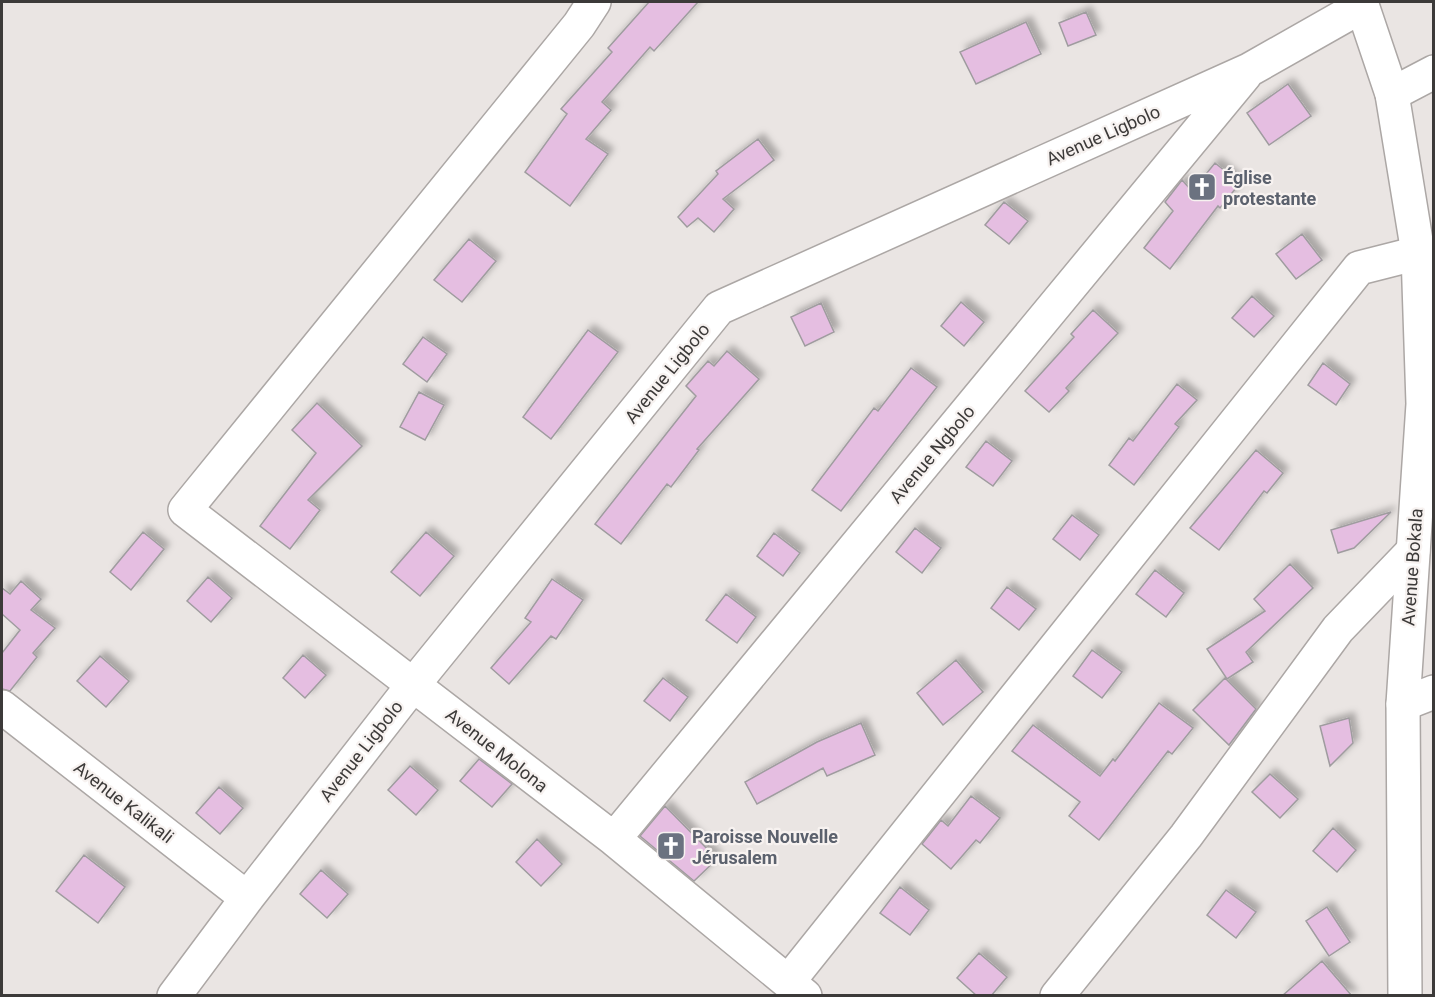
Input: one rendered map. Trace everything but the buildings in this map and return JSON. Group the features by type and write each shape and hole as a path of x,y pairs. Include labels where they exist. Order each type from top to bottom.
{"street":[{"name":"Avenue Molona","path":"594,2 579,25 185,510 614,839 797,989"},
{"name":"Avenue Ligbolo","path":"174,996 247,898 413,685 719,308 1249,70 1361,4"},
{"name":"Avenue Bokala","path":"1361,4 1392,94 1418,253 1428,402 1413,551 1403,704 1405,996"},
{"name":"Avenue Ngbolo","path":"614,839 1249,70"},
{"path":"1392,94 1434,72"},
{"path":"797,989 1359,268 1418,253"},
{"path":"1057,996 1186,836 1338,629 1413,551"},
{"path":"1403,704 1434,692"},
{"name":"Avenue Kalikali","path":"2,707 247,898"}],"place":[{"name":"Église protestante","path":"1202,187"},
{"name":"Paroisse Nouvelle Jérusalem","path":"671,846"}]}
